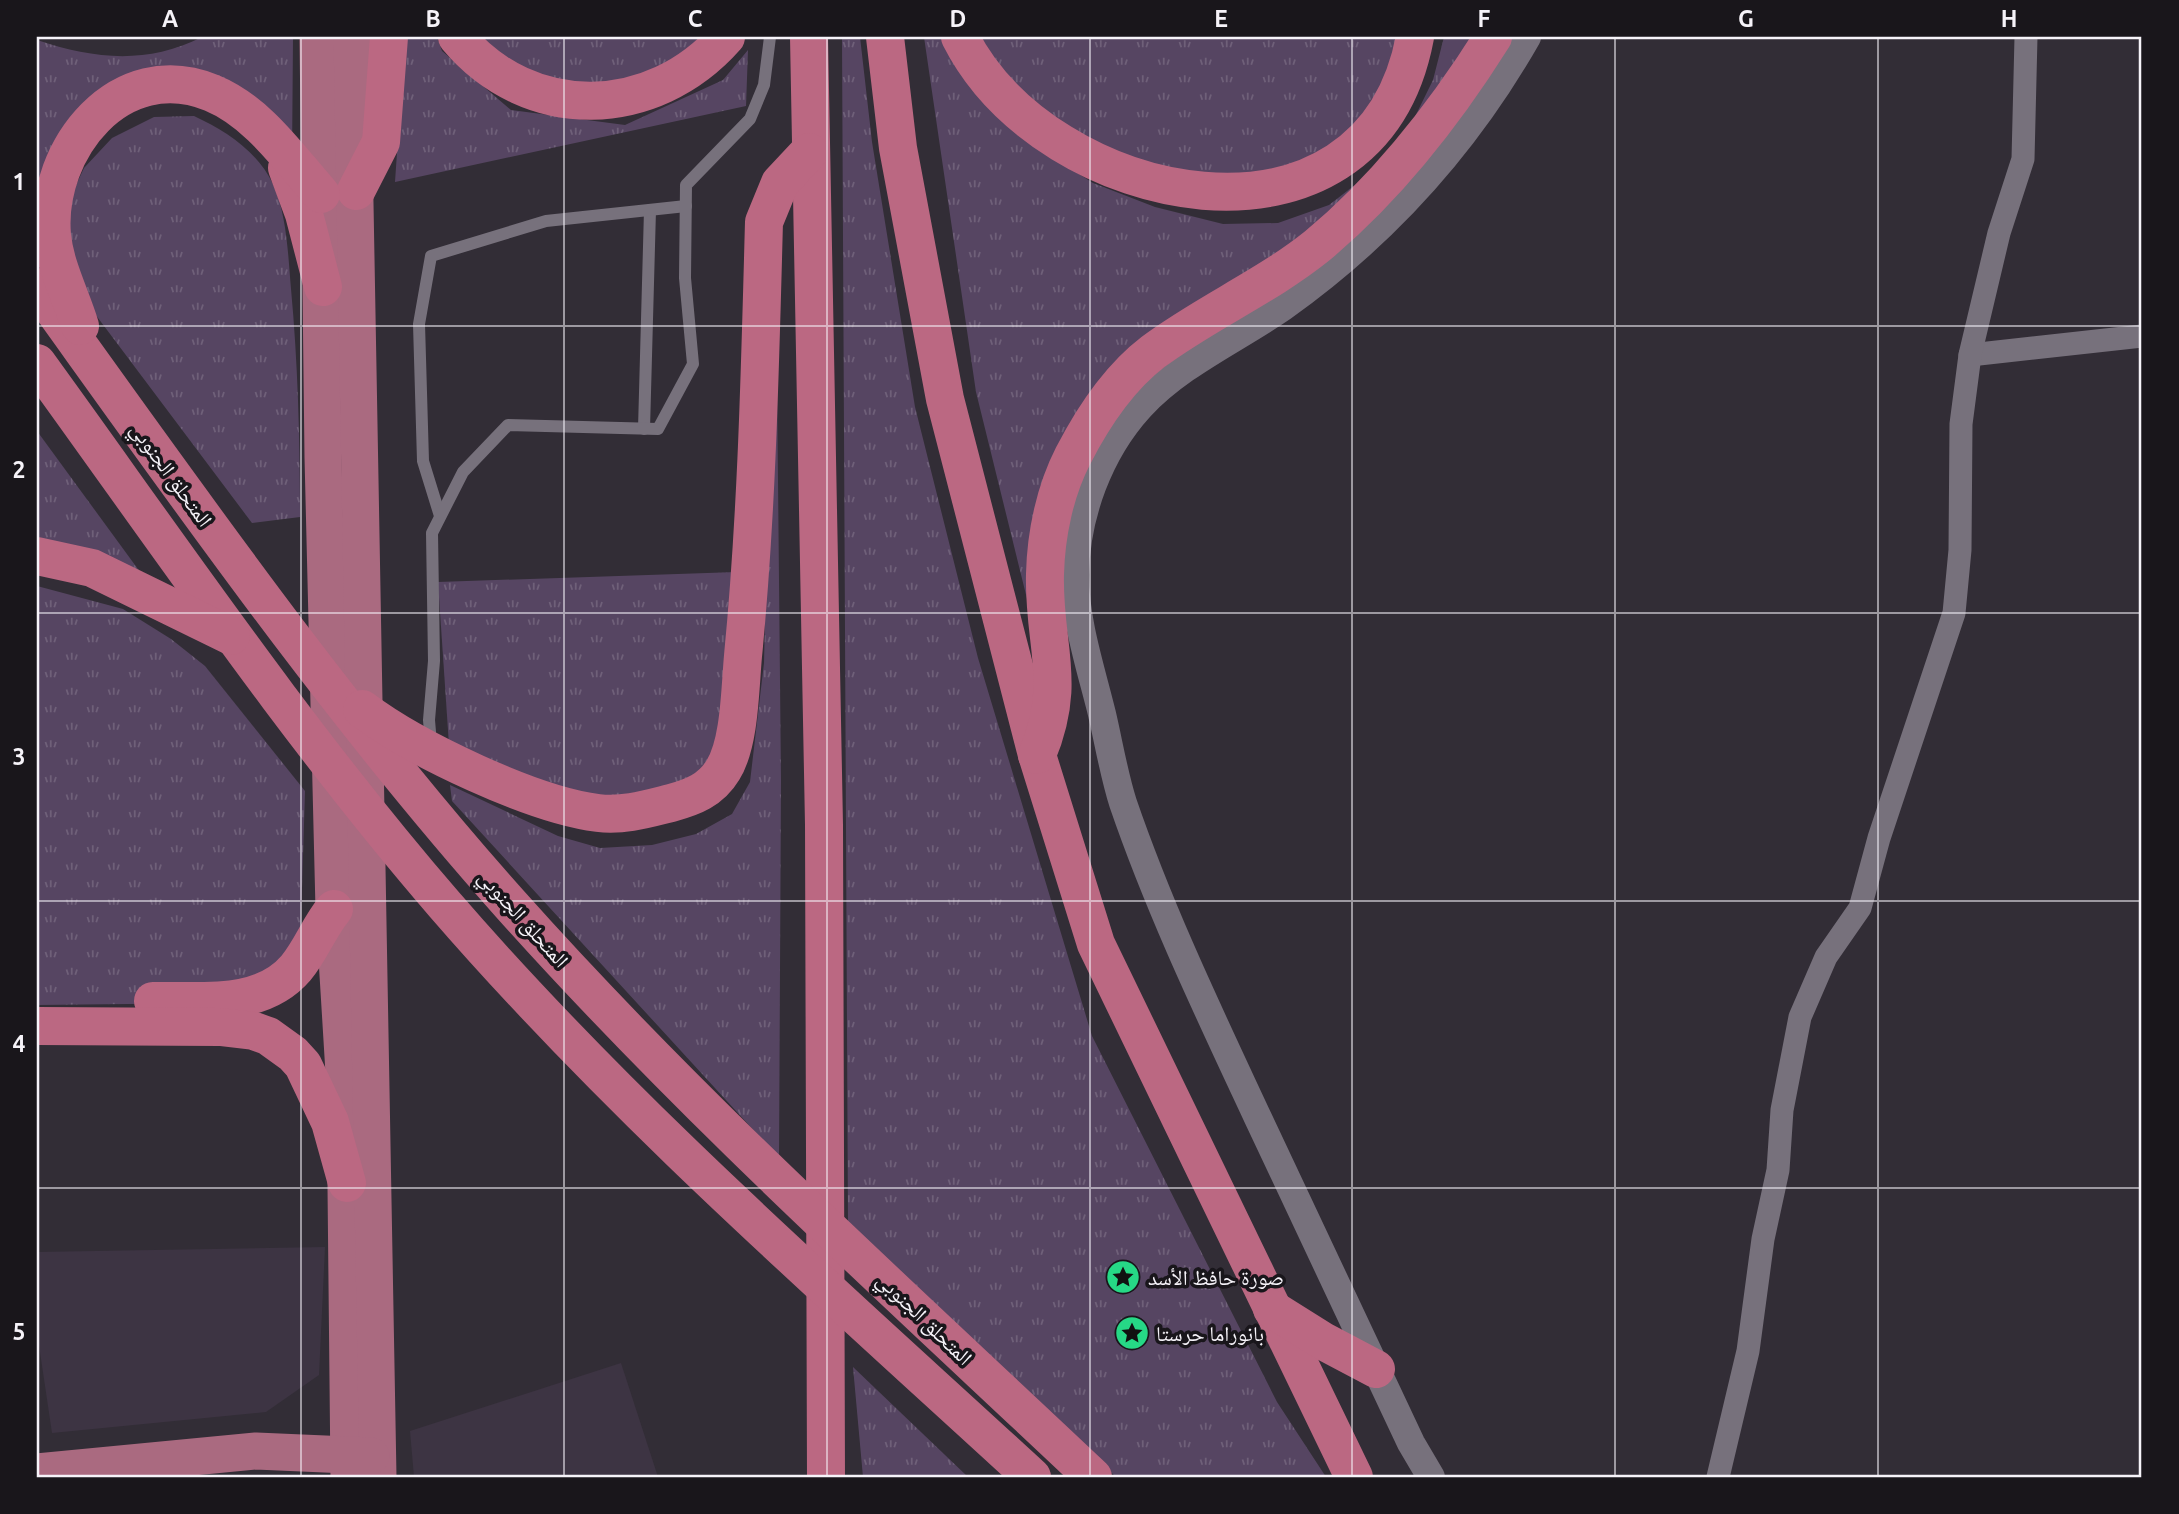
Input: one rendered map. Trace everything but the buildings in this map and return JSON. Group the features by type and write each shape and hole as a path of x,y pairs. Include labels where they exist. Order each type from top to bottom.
{"highway":[{"path":"86,356 79,321 57,264 52,234 53,205 59,176 70,149 88,123 108,105 132,93 158,87 185,87 211,93 234,105 276,144 338,192 381,142 389,37"},
{"path":"457,37 472,54 498,74 527,89 558,98 591,101 624,98 655,89 685,74 711,54 726,37"},
{"path":"809,37 823,811 825,1464"},
{"path":"885,37 898,148 945,399 1037,755 1096,944 1354,1477"},
{"path":"960,37 984,72 1007,98 1059,141 1123,174 1160,186 1197,192 1236,192 1273,187 1310,177 1364,138 1385,111 1401,82 1415,37"},
{"path":"1037,755 1054,696 1045,575 1049,534 1058,489 1088,429 1114,393 1152,352 1280,273 1349,218 1410,154 1493,37"},
{"path":"276,144 304,214 323,287"},
{"path":"320,677 389,729 432,752 505,784 600,813 638,811 684,800 705,790 722,773 733,740 752,556 764,222 780,183 809,152"},
{"name":"المتحلق الجنوبي","path":"37,287 320,677 507,901 643,1048 1093,1477"},
{"name":"المتحلق الجنوبي","path":"37,363 237,639 444,904 553,1020 699,1168 1032,1477"},
{"path":"37,556 92,568 237,639"},
{"path":"37,1002 247,997 281,981 295,968 334,909"},
{"path":"37,1026 220,1027 254,1031 268,1036 281,1044 303,1065 330,1122 347,1183"},
{"path":"1272,1309 1323,1341 1376,1368"}],"main road":[{"path":"318,37 338,192 345,611 334,909 358,1089 377,1271 362,1454"},
{"path":"352,37 338,192 323,287 323,457 345,611 369,929 358,1089 347,1183 362,1454"},
{"path":"37,1450 252,1431 362,1454"},
{"path":"37,1472 256,1451 362,1454"}],"street":[{"path":"1432,1477 1411,1443 1199,992 1122,801 1078,613 1078,540 1086,504 1099,470 1116,438 1139,408 1165,383 1206,353 1248,330 1317,282 1380,227 1464,134 1489,100 1527,37"},
{"path":"1718,1477 1748,1351 1763,1239 1778,1170 1782,1110 1800,1017 1826,957 1860,908 1879,838 1954,613 1960,550 1961,424 1970,355 1999,233 2024,159 2026,37"},
{"path":"1970,355 2142,336"}],"lane":[{"path":"432,752 429,720 434,661 432,533 440,516 463,472 508,425 658,429 693,364 685,278 686,185 750,119 759,102 770,37"},
{"path":"440,516 423,461 419,324 431,256 545,221 686,206"},
{"path":"644,429 650,210"}],"shaded area":[{"path":"325,1247 319,1375 266,1412 52,1433 37,1332 37,1252"},
{"path":"621,1363 658,1477 414,1477 410,1431"}],"green space":[{"path":"202,37 293,37 292,157 213,91 92,119 37,238 37,40 99,55 120,56 161,52"},
{"path":"405,37 437,37 442,51 511,110 625,125 723,80 748,50 746,106 395,182"},
{"path":"475,37 715,37 621,96 528,81"},
{"path":"842,37 860,37 872,142 915,407 978,658 1092,1036 1277,1402 1326,1477 1116,1477 848,1222"},
{"path":"924,37 945,37 1040,149 1093,183 1155,207 1223,224 1278,223 1329,205 1378,167 1407,133 1433,80 1444,37 1491,37 1392,179 1154,351 1031,615 976,392"},
{"path":"974,37 1412,37 1383,116 1266,190 1107,157 1008,82"},
{"path":"194,116 240,143 266,172 278,196 288,249 295,346 300,517 252,523 74,286 67,229 70,198 84,168 112,138 154,117"},
{"path":"777,381 781,781 779,1158 452,801 450,785 558,836 600,848 652,845 696,834 732,814 750,782 764,663 767,537"},
{"path":"37,431 162,602 37,559"},
{"path":"737,572 734,665 707,789 603,810 449,745 438,582"},
{"path":"37,586 123,609 171,639 205,666 305,791 300,952 218,1003 37,1005"},
{"path":"853,1367 968,1477 863,1477"}],"place":[{"name":"صورة حافظ الأسد","path":"1123,1277"},
{"name":"بانوراما حرستا","path":"1132,1333"}]}
